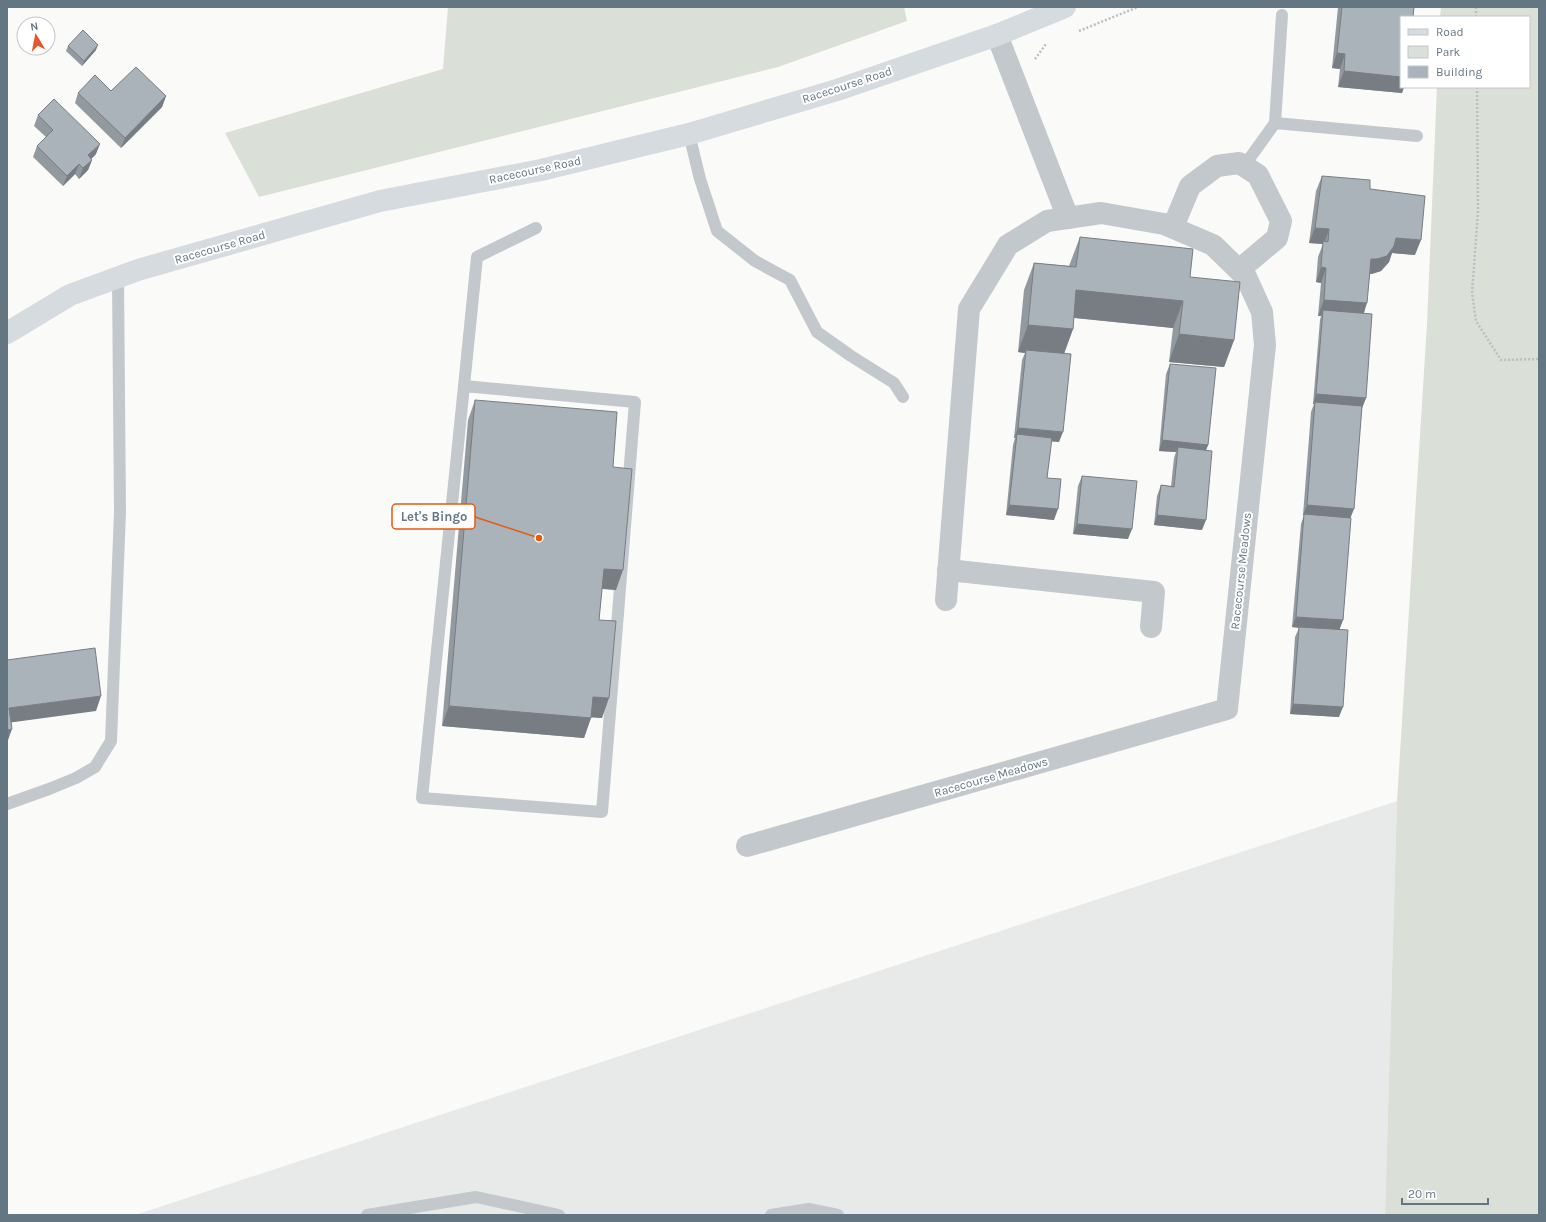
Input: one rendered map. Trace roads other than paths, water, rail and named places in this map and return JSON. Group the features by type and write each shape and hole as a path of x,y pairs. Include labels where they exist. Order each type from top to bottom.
{"street":[{"name":"Racecourse Road","path":"7,333 70,295 138,270 380,201 541,170 689,134 837,90 997,35 1065,7"},
{"path":"997,35 1068,218"},
{"path":"1173,227 1190,186 1216,166 1239,163 1244,166 1258,175 1281,221 1277,238 1240,270"},
{"name":"Racecourse Meadows","path":"747,846 1227,709 1265,346 1262,312 1246,276 1214,245 1164,224 1101,213 1047,221 1008,245 969,309 948,570"},
{"path":"946,600 948,570 1154,592 1151,627"}],"lane":[{"path":"1244,166 1275,123 1282,15"},
{"path":"1275,123 1417,136"},
{"path":"689,134 700,179 717,231 755,261 790,280 817,332 851,356 894,382 903,398"},
{"path":"464,386 634,402 602,812 422,798 477,257 536,228"},
{"path":"7,804 76,778 95,767 110,741 120,512 118,278"},
{"path":"367,1215 476,1197 559,1215"},
{"path":"771,1215 809,1209 838,1215"}],"place":[{"name":"Let's Bingo","path":"539,538"}]}
